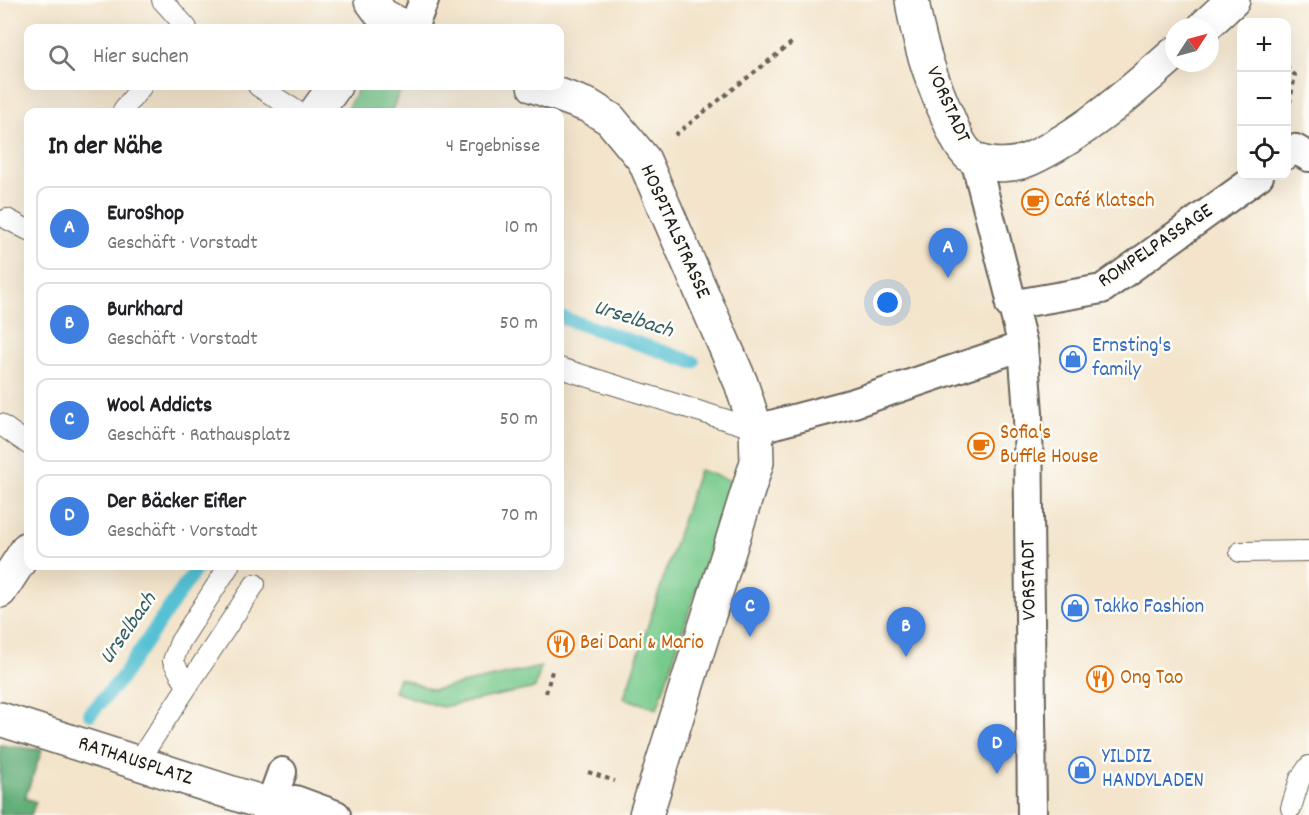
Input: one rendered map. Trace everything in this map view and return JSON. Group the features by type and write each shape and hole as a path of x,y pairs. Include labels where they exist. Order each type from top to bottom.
{"street":[{"path":"415,24 424,0"},
{"name":"VORSTADT","path":"912,0 925,54 939,98 960,143 975,159 1010,305 1023,346 1028,412 1032,815"},
{"path":"1214,18 1233,0"},
{"path":"975,159 1000,166 1028,159 1077,131 1165,61"},
{"path":"319,108 332,90"},
{"name":"HOSPITALSTRASSE","path":"545,90 589,106 610,119 644,160 741,383 756,429"},
{"path":"1291,152 1295,149 1309,157"},
{"name":"ROMPELPASSAGE","path":"1010,305 1102,289 1253,180"},
{"path":"646,815 757,462 756,429 854,403 1023,346"},
{"path":"0,591 24,554"},
{"name":"RATHAUSPLATZ","path":"0,719 270,805 295,801 336,815"},
{"path":"270,805 282,772"}],"lane":[{"path":"162,0 183,24"},
{"path":"125,108 139,90"},
{"path":"264,90 292,108"},
{"path":"7,219 24,228"},
{"path":"564,369 756,429"},
{"path":"0,424 24,441"},
{"path":"1240,552 1309,551"},
{"path":"187,686 173,661 180,642 226,570"},
{"path":"137,763 255,584"},
{"path":"1291,808 1300,779 1309,766"}],"path":[{"path":"644,160 795,40"},
{"path":"1291,71 1295,75 1291,98"},
{"path":"546,693 552,671"}],"green space":[{"path":"358,90 400,90 393,108 347,108"},
{"path":"699,470 732,481 657,709 624,698"},
{"path":"541,667 535,688 442,707 394,692 399,678 433,690"},
{"path":"0,745 42,750 25,798 36,802 31,815 0,815"}],"waterway":[{"name":"Urselbach","path":"564,318 693,362"},
{"name":"Urselbach","path":"90,714 120,680 195,570"}],"place":[{"name":"Café Klatsch","path":"1035,202"},
{"name":"EuroShop","path":"948,278"},
{"name":"Ernsting's family","path":"1073,359"},
{"name":"Sofia's Buffle House","path":"981,446"},
{"name":"Takko Fashion","path":"1075,608"},
{"name":"Wool Addicts","path":"750,637"},
{"name":"Bei Dani & Mario","path":"561,644"},
{"name":"Burkhard","path":"906,657"},
{"name":"Ong Tao","path":"1100,679"},
{"name":"YILDIZ HANDYLADEN","path":"1082,770"},
{"name":"Der Bäcker Eifler","path":"997,774"}]}
